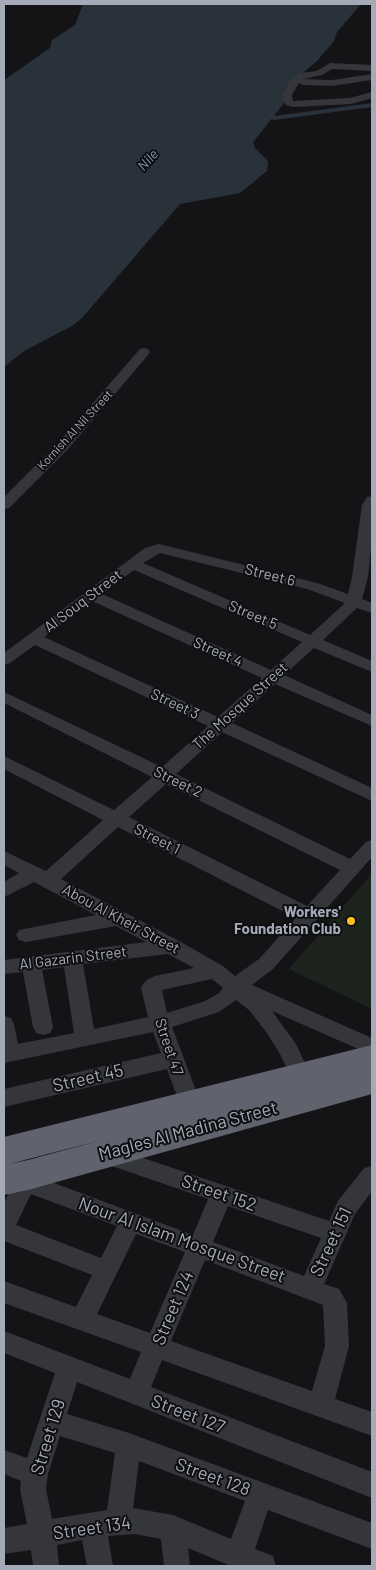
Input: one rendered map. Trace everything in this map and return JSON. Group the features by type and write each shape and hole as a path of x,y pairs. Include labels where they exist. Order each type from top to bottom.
{"highway":[{"name":"Magles Al Madina Street","path":"4,1151 372,1058"},
{"name":"Magles Al Madina Street","path":"19,1179 372,1081"}],"street":[{"path":"358,98 347,79 347,66 357,59 367,58"},
{"path":"339,96 303,100 290,104 287,98 287,91 299,78 319,73 330,66 347,66 372,79"},
{"path":"299,78 372,79"},
{"path":"299,78 320,91 355,100 372,79"},
{"path":"287,91 299,92 302,88 347,79"},
{"name":"Kornish Al Nil Street","path":"4,504 63,446 144,352"},
{"path":"354,601 366,578 369,504 372,500"},
{"name":"Al Souq Street","path":"4,660 154,549 165,549"},
{"name":"Street 6","path":"165,549 312,586 372,608"},
{"name":"Street 5","path":"133,564 372,667"},
{"name":"Street 4","path":"91,595 372,721"},
{"name":"The Mosque Street","path":"4,890 42,876 116,818 354,601"},
{"name":"Street 3","path":"33,638 372,795"},
{"name":"Street 2","path":"4,697 352,868"},
{"name":"Street 1","path":"4,762 309,916"},
{"path":"4,1024 7,1054 160,1023 212,1007 226,998 236,986 266,964 372,846"},
{"name":"Abou Al Kheir Street","path":"5,859 42,876 216,971 236,986 256,1005 274,1027 289,1050 301,1076"},
{"path":"26,935 120,918"},
{"name":"Al Gazarin Street","path":"4,967 172,946"},
{"path":"72,958 85,1038"},
{"path":"31,964 43,1027"},
{"name":"Street 47","path":"190,1104 160,1023 151,988 155,984 216,971"},
{"name":"Abou Al Kheir Street","path":"236,986 372,1047"},
{"name":"Street 45","path":"4,1098 173,1059"},
{"name":"Street 152","path":"105,1154 334,1233"},
{"name":"Street 151","path":"310,1288 350,1200 372,1175"},
{"path":"19,1179 4,1229 106,1270"},
{"name":"Nour Al Islam Mosque Street","path":"19,1179 331,1297 335,1303 337,1346 321,1405"},
{"name":"Street 124","path":"136,1393 222,1194"},
{"path":"82,1320 130,1221"},
{"path":"4,1292 372,1424"},
{"name":"Street 127","path":"4,1342 372,1485"},
{"name":"Street 129","path":"46,1566 33,1489 69,1368"},
{"name":"Street 128","path":"52,1422 129,1445 372,1536"},
{"path":"100,1566 106,1524 129,1445"},
{"path":"4,1462 36,1474"},
{"path":"239,1556 260,1494"},
{"name":"Street 134","path":"4,1542 106,1524 135,1521 173,1528 263,1566"},
{"path":"173,1528 177,1566"}],"shaded area":[{"name":"Workers' Foundation Club","path":"372,874 372,1009 289,969"}],"water":[{"name":"Nile","path":"83,4 361,4 337,32 334,41 317,61 283,92 285,102 253,142 255,148 267,160 267,171 240,193 180,204 82,318 72,326 24,351 4,367 4,80 50,48 52,40 75,25"}],"waterway":[{"path":"274,118 372,105"}],"place":[{"name":"Workers' Foundation Club","path":"351,921"}]}
